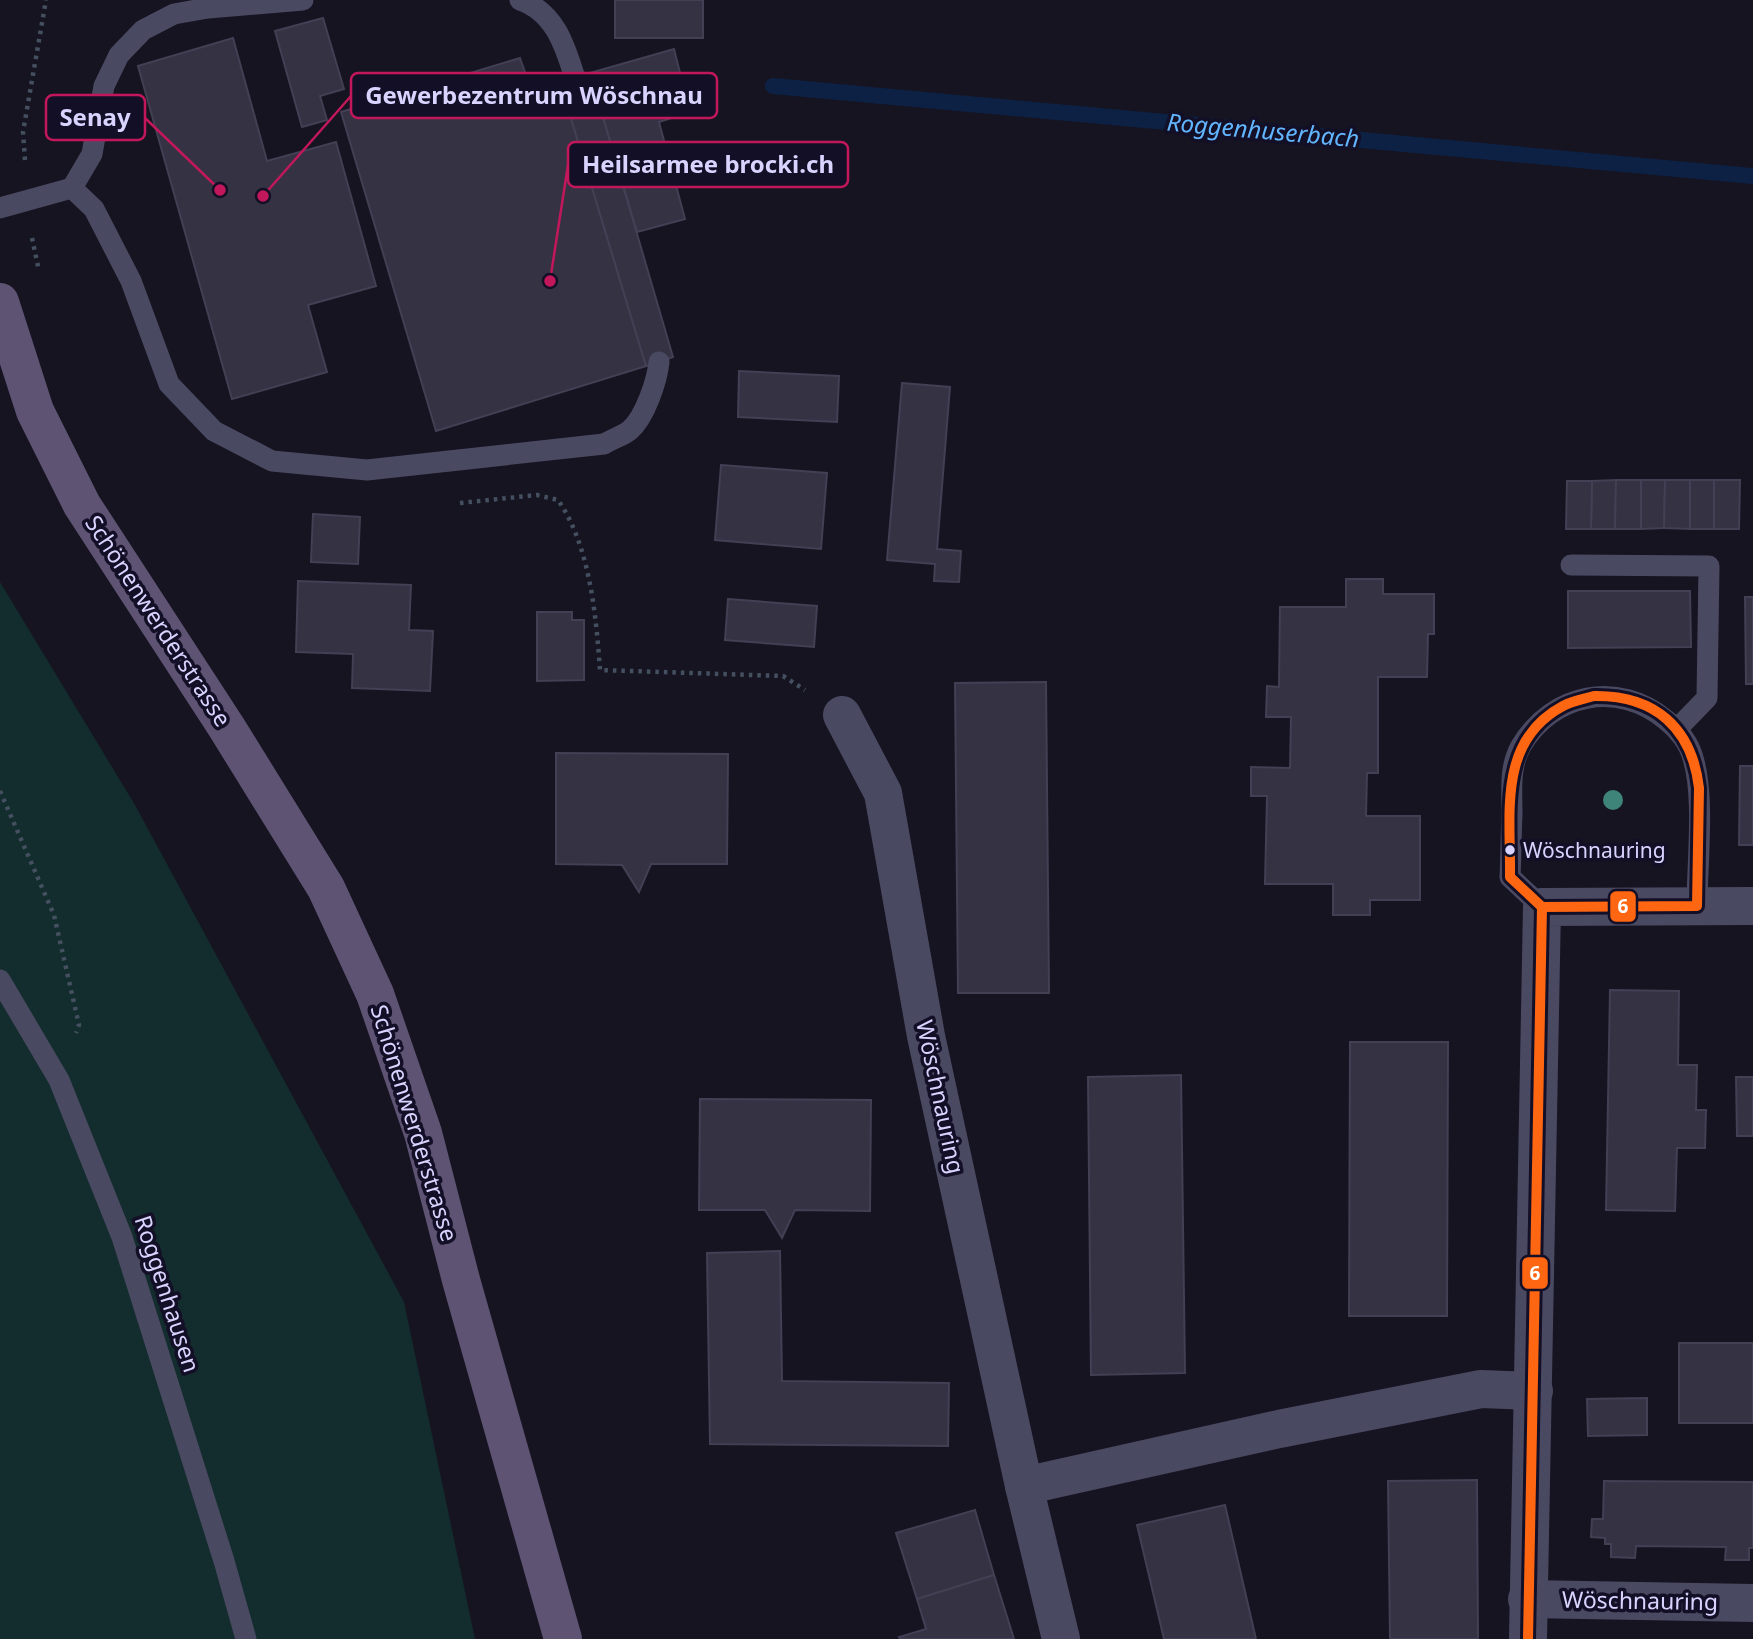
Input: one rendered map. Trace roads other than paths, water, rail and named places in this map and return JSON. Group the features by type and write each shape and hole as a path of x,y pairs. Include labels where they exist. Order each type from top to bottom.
{"main road":[{"name":"Schönenwerderstrasse","path":"0,302 35,411 82,505 227,728 326,888 375,994 423,1133 461,1280 562,1639"}],"street":[{"name":"Wöschnauring","path":"842,715 883,793 926,1036 1024,1486 1061,1639"},
{"path":"1528,1639 1542,907 1753,906"},
{"path":"1024,1486 1279,1429 1481,1388 1534,1391"},
{"name":"Wöschnauring","path":"1527,1599 1753,1603"}],"lane":[{"path":"0,208 72,188 92,154 104,86 119,55 143,30 174,14 208,8 303,0"},
{"path":"520,0 542,13 556,29 575,78"},
{"path":"72,188 94,209 131,281 169,383 214,431 272,461 367,470 604,444 631,429 652,391 659,362"},
{"path":"1571,565 1709,566 1707,698 1677,729"},
{"path":"1542,907 1510,877 1511,778 1520,748 1538,723 1564,705 1594,696 1625,697 1653,709 1677,729 1693,756 1699,786 1697,906"},
{"name":"Roggenhausen","path":"0,980 60,1080 122,1237 246,1639"}],"waterway":[{"name":"Roggenhuserbach","path":"773,86 1753,176"}],"place":[{"name":"Senay","path":"220,190"},
{"name":"Gewerbezentrum Wöschnau","path":"263,196"},
{"name":"Heilsarmee brocki.ch","path":"550,281"},
{"name":"Wöschnauring","path":"1510,850"}]}
